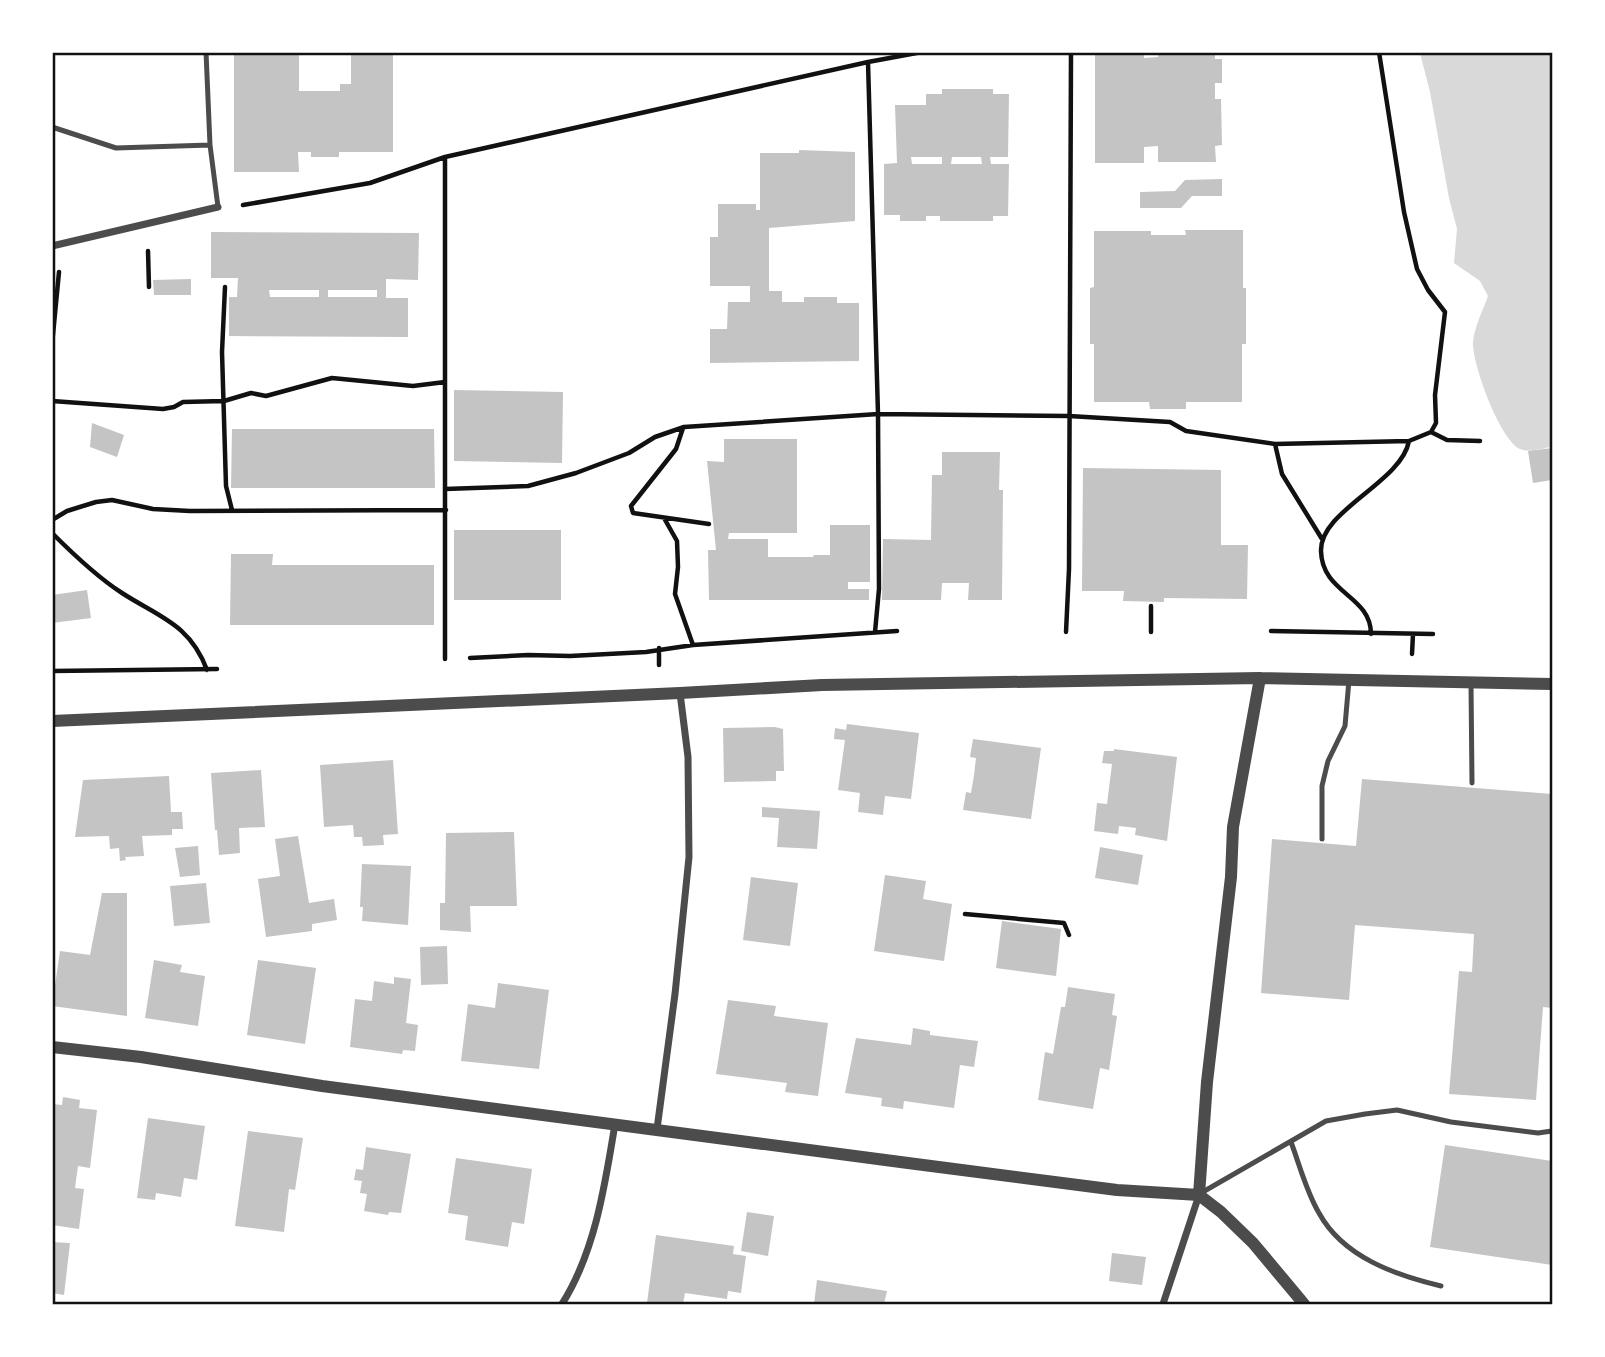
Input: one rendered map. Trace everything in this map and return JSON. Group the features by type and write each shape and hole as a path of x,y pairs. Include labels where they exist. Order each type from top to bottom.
{"street":[{"path":"52,246 218,207"},
{"path":"1163,1304 1199,1195 1207,1082 1231,877 1233,827 1260,678"},
{"path":"52,721 680,694 835,684 1260,678 1552,684"},
{"path":"657,1129 689,858 688,757 680,694"},
{"path":"52,1047 1103,1188 1199,1195 1253,1243 1304,1304"},
{"path":"562,1304 580,1271 604,1192 615,1124"}],"lane":[{"path":"206,52 210,145 218,207"},
{"path":"52,127 116,148 210,145"},
{"path":"1322,839 1322,786 1328,761 1345,726 1349,680"},
{"path":"1471,683 1472,783"},
{"path":"1199,1195 1326,1121 1397,1110 1451,1122 1538,1133 1552,1131"},
{"path":"1291,1142 1318,1213 1343,1244 1375,1264 1441,1286"}],"path":[{"path":"218,207 257,204 370,183 445,157 922,52"},
{"path":"1066,632 1069,569 1071,52"},
{"path":"445,489 528,486 576,473 629,453 655,437 684,428 878,414 1069,416 1170,422 1186,431 1275,444 1409,441 1431,432 1436,423 1435,395 1445,312 1427,290 1417,269 1379,52"},
{"path":"868,62 878,414 879,590 875,632"},
{"path":"445,157 445,659"},
{"path":"52,345 63,244"},
{"path":"148,250 149,287"},
{"path":"225,287 223,401 226,486 232,510"},
{"path":"52,401 163,409 174,407 183,401 223,401 251,393 266,396 332,378 413,386 445,382"},
{"path":"684,428 676,449 631,506 633,513 709,524"},
{"path":"1431,432 1447,440 1480,441"},
{"path":"1371,634 1371,623 1364,608 1336,587 1326,572 1321,550 1322,539 1333,523 1365,491 1401,461 1407,453 1409,441"},
{"path":"1275,444 1282,474 1322,539"},
{"path":"52,520 67,511 112,500 153,509 446,510"},
{"path":"664,517 677,541 675,594 693,645"},
{"path":"52,533 120,592 181,629 197,647 207,670"},
{"path":"1150,606 1152,632"},
{"path":"470,658 646,652 693,645 897,631"},
{"path":"1271,631 1433,634"},
{"path":"1412,659 1413,634"},
{"path":"52,671 217,669"},
{"path":"965,914 1064,923 1069,935"}],"shaded area":[{"path":"1420,53 1552,53 1552,447 1524,450 1512,443 1496,417 1482,383 1473,342 1488,296 1480,281 1454,263 1457,229"}],"building":[{"path":"234,52 299,52 299,91 340,91 340,84 351,84 351,52 393,52 393,152 339,152 339,157 311,157 311,152 298,152 299,172 234,172"},
{"path":"1095,52 1144,52 1144,58 1158,57 1158,52 1215,52 1215,59 1222,59 1222,83 1215,83 1215,99 1221,99 1222,145 1215,146 1216,162 1158,162 1158,146 1144,147 1144,163 1095,163"},
{"path":"942,89 993,89 993,94 1009,94 1008,157 990,157 991,164 1009,164 1008,216 993,216 993,221 940,221 940,216 926,216 926,221 900,221 900,215 884,215 884,164 897,163 895,105 926,105 926,94 942,94","holes":["911,157 942,157 942,164 912,164","952,157 981,157 982,164 951,164"]},
{"path":"799,150 855,152 855,221 769,228 769,291 782,291 782,302 804,302 804,297 837,297 837,303 859,303 859,361 710,363 710,329 727,329 728,302 750,302 750,286 710,286 710,237 718,237 718,204 756,204 756,210 760,210 760,153 799,153"},
{"path":"1222,179 1222,196 1192,196 1181,208 1140,208 1140,192 1175,191 1185,180"},
{"path":"1185,230 1243,230 1246,344 1242,344 1242,402 1186,402 1186,409 1150,409 1149,402 1094,402 1090,288 1094,287 1094,231 1151,231 1151,235 1186,235"},
{"path":"211,232 419,233 418,280 386,279 386,298 408,298 408,337 229,336 229,297 237,297 238,278 211,278","holes":["269,290 319,290 319,297 270,297","328,290 377,290 377,297 328,297"]},
{"path":"191,279 191,295 154,295 153,280"},
{"path":"454,390 563,392 562,463 454,461"},
{"path":"92,423 124,435 117,457 90,447"},
{"path":"232,429 434,429 435,488 231,488"},
{"path":"724,439 797,439 797,533 729,533 728,539 768,539 768,557 813,557 830,555 830,525 870,525 870,582 848,582 848,589 869,589 869,600 709,600 708,550 716,550 707,461 724,462"},
{"path":"1552,448 1552,480 1533,483 1528,451"},
{"path":"942,452 1000,452 999,490 1003,490 1002,600 968,600 969,583 942,583 941,600 882,600 883,539 931,540 932,475 942,475"},
{"path":"1083,468 1221,470 1221,545 1248,545 1247,599 1164,598 1164,602 1123,601 1124,591 1082,591"},
{"path":"454,530 561,530 561,600 454,600"},
{"path":"231,554 273,554 272,565 434,565 434,625 230,625"},
{"path":"87,590 91,618 52,623 52,595"},
{"path":"847,724 919,733 911,799 885,796 883,815 858,812 860,793 838,790 845,740 834,739 835,728 846,730"},
{"path":"723,728 783,729 784,771 776,771 776,781 724,782"},
{"path":"973,739 1041,748 1031,819 963,810 966,792 971,793 974,775 976,758 970,757"},
{"path":"1114,749 1177,757 1167,841 1135,835 1136,828 1119,826 1118,834 1094,831 1097,803 1107,804 1112,764 1102,763 1104,751"},
{"path":"393,760 398,834 383,835 384,845 363,846 362,837 354,837 353,825 324,827 320,765"},
{"path":"261,770 265,827 239,828 240,853 219,855 211,773"},
{"path":"169,776 171,812 182,812 183,829 172,829 172,835 142,836 144,856 125,857 126,860 120,861 119,848 110,849 109,836 75,837 83,780"},
{"path":"1362,779 1552,794 1552,1008 1543,1007 1536,1100 1449,1094 1459,971 1472,972 1474,934 1355,925 1349,1000 1261,993 1272,839 1356,846"},
{"path":"762,807 820,811 817,849 777,847 779,818 762,817"},
{"path":"514,832 517,906 470,906 471,932 440,930 440,903 445,903 446,833"},
{"path":"298,836 309,903 334,899 337,920 312,924 312,931 266,937 258,879 280,876 275,839"},
{"path":"198,846 200,875 180,877 175,848"},
{"path":"1100,847 1143,855 1138,885 1095,878"},
{"path":"362,864 411,866 408,925 362,921"},
{"path":"885,875 926,881 923,899 952,904 944,961 874,951"},
{"path":"751,877 798,883 790,946 743,940"},
{"path":"206,883 210,923 174,926 170,886"},
{"path":"102,893 127,893 127,1016 52,1006 60,951 90,955"},
{"path":"1002,921 1061,929 1056,976 996,968"},
{"path":"447,946 448,984 421,985 420,947"},
{"path":"154,960 182,965 180,972 205,976 198,1026 145,1018"},
{"path":"258,960 316,968 305,1044 247,1035"},
{"path":"394,977 411,979 406,1023 418,1025 415,1051 403,1050 402,1054 350,1047 355,999 372,1001 374,981 394,984"},
{"path":"498,983 549,990 539,1069 461,1061 468,1004 495,1008"},
{"path":"1068,987 1115,994 1112,1015 1117,1016 1109,1070 1100,1068 1093,1109 1038,1100 1045,1052 1053,1054 1061,1007 1065,1007"},
{"path":"728,1000 776,1006 774,1016 828,1023 818,1096 785,1092 787,1083 716,1074"},
{"path":"913,1028 930,1031 930,1035 978,1041 974,1067 960,1065 954,1108 904,1101 903,1109 881,1106 882,1098 845,1093 856,1038 911,1045"},
{"path":"63,1097 80,1100 79,1108 97,1110 90,1168 78,1166 75,1188 84,1189 79,1229 52,1225 52,1104 62,1105"},
{"path":"148,1118 205,1126 197,1180 184,1178 181,1197 156,1193 155,1200 137,1198"},
{"path":"248,1131 303,1138 295,1190 289,1189 284,1232 235,1226"},
{"path":"1445,1145 1552,1161 1552,1265 1430,1247"},
{"path":"366,1147 411,1154 401,1213 389,1212 388,1215 364,1211 367,1194 360,1193 362,1181 354,1180 356,1169 363,1170"},
{"path":"456,1158 532,1169 524,1224 512,1222 508,1247 465,1240 468,1216 448,1213"},
{"path":"747,1212 774,1216 768,1256 741,1251"},
{"path":"656,1235 734,1246 733,1254 746,1256 741,1293 728,1291 727,1299 685,1293 683,1304 647,1303"},
{"path":"52,1242 70,1243 64,1295 52,1293"},
{"path":"1112,1253 1146,1257 1142,1285 1109,1281"},
{"path":"817,1280 887,1291 884,1304 814,1304"}]}
